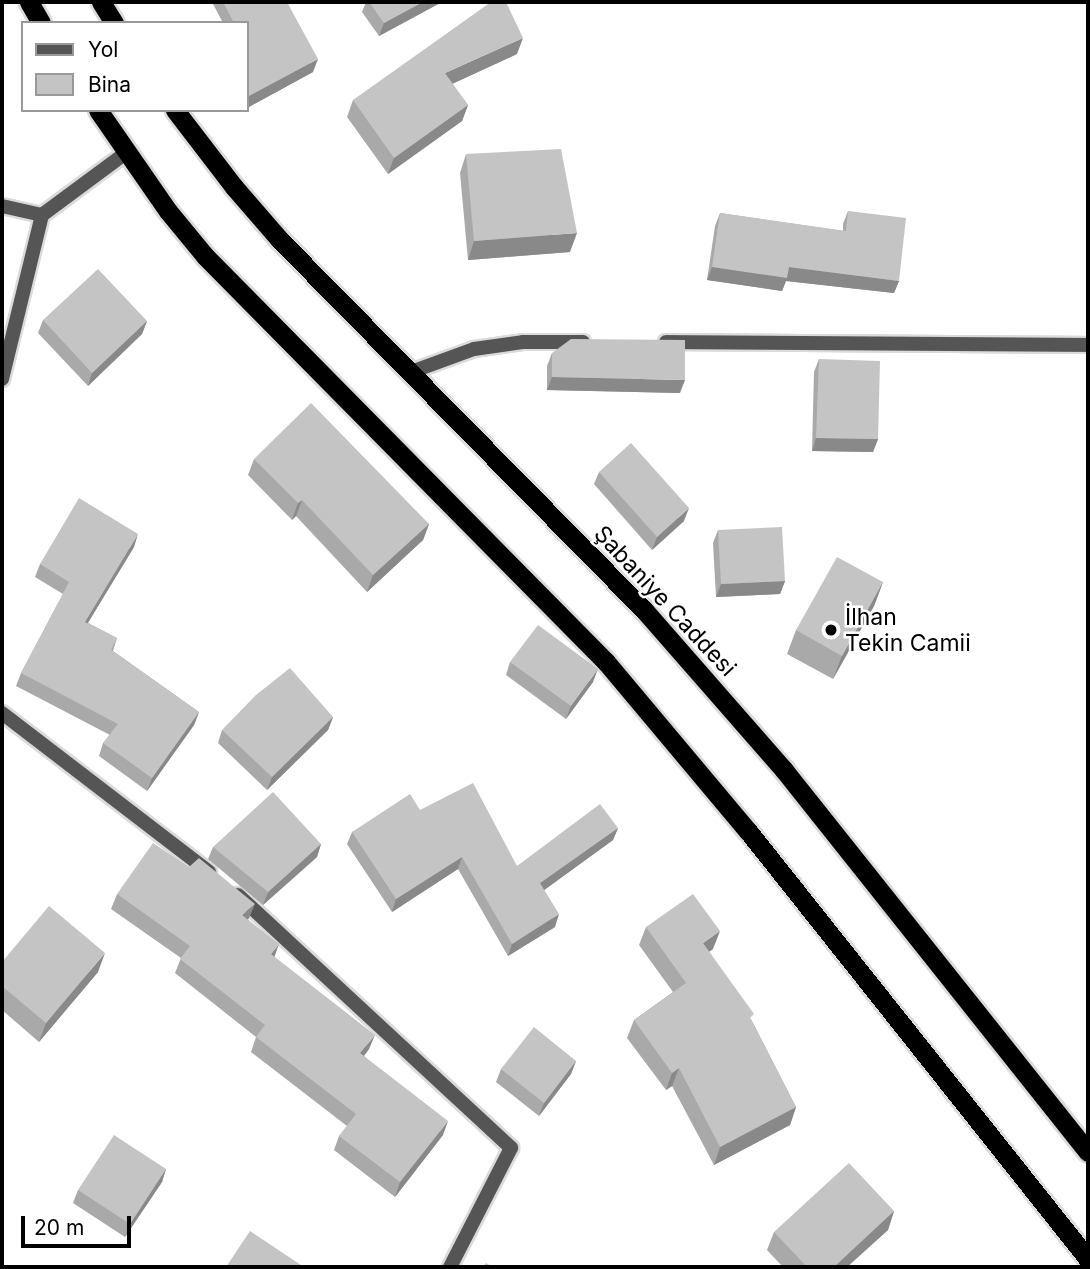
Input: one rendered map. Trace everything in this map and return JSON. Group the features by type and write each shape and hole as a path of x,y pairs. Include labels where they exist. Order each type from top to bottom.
{"highway":[{"path":"29,2 40,21"},
{"path":"101,2 113,21"},
{"path":"99,112 168,211 205,256 606,662 748,831 1088,1259"},
{"name":"Şabaniye Caddesi","path":"177,112 234,187 279,239 644,610 758,740 1088,1152"}],"street":[{"path":"2,379 42,215 127,152"},
{"path":"2,206 42,215"},
{"path":"411,372 474,349 523,342 592,342"},
{"path":"647,342 1088,345"},
{"path":"2,713 236,893 511,1148 450,1267"}],"building":[{"path":"223,2 287,2 318,59 248,96 248,21 233,21"},
{"path":"369,2 423,2 384,23"},
{"path":"491,2 506,2 523,38 445,73 468,105 394,158 353,100"},
{"path":"561,149 577,233 474,241 466,154"},
{"path":"848,211 906,218 899,281 789,267 787,278 712,267 720,213 846,231"},
{"path":"98,269 147,321 92,373 43,320"},
{"path":"571,339 685,340 685,380 552,377 552,353"},
{"path":"819,359 880,361 878,439 816,438"},
{"path":"311,403 429,524 373,575 302,500 298,503 254,459"},
{"path":"631,443 689,508 657,537 599,472"},
{"path":"79,498 138,534 85,622 117,638 111,650 199,712 152,778 103,743 118,724 21,673 69,582 40,564"},
{"path":"782,527 785,581 721,584 718,530"},
{"name":"İlhan Tekin Camii","path":"837,557 883,582 842,656 796,630"},
{"path":"538,625 598,669 571,706 510,662"},
{"path":"290,668 333,717 272,777 222,730 256,695"},
{"path":"473,783 517,866 600,804 618,828 540,883 559,914 512,944 462,857 396,899 352,832 410,794 420,810"},
{"path":"273,792 321,844 268,892 213,847"},
{"path":"153,843 189,867 199,858 255,904 242,915 279,944 271,954 375,1035 360,1053 448,1121 400,1182 339,1136 356,1114 256,1037 265,1025 180,959 190,946 117,894"},
{"path":"693,894 720,931 703,943 754,1014 750,1018 796,1107 720,1147 679,1068 672,1073 634,1020 686,983 646,927"},
{"path":"49,906 105,953 46,1023 2,986 2,962"},
{"path":"534,1027 576,1061 544,1103 501,1069"},
{"path":"114,1135 166,1169 130,1224 78,1190"},
{"path":"849,1163 894,1211 834,1267 807,1267 774,1232"},
{"path":"250,1231 301,1265 300,1267 226,1267"}],"place":[{"name":"İlhan Tekin Camii","path":"831,630"}]}
